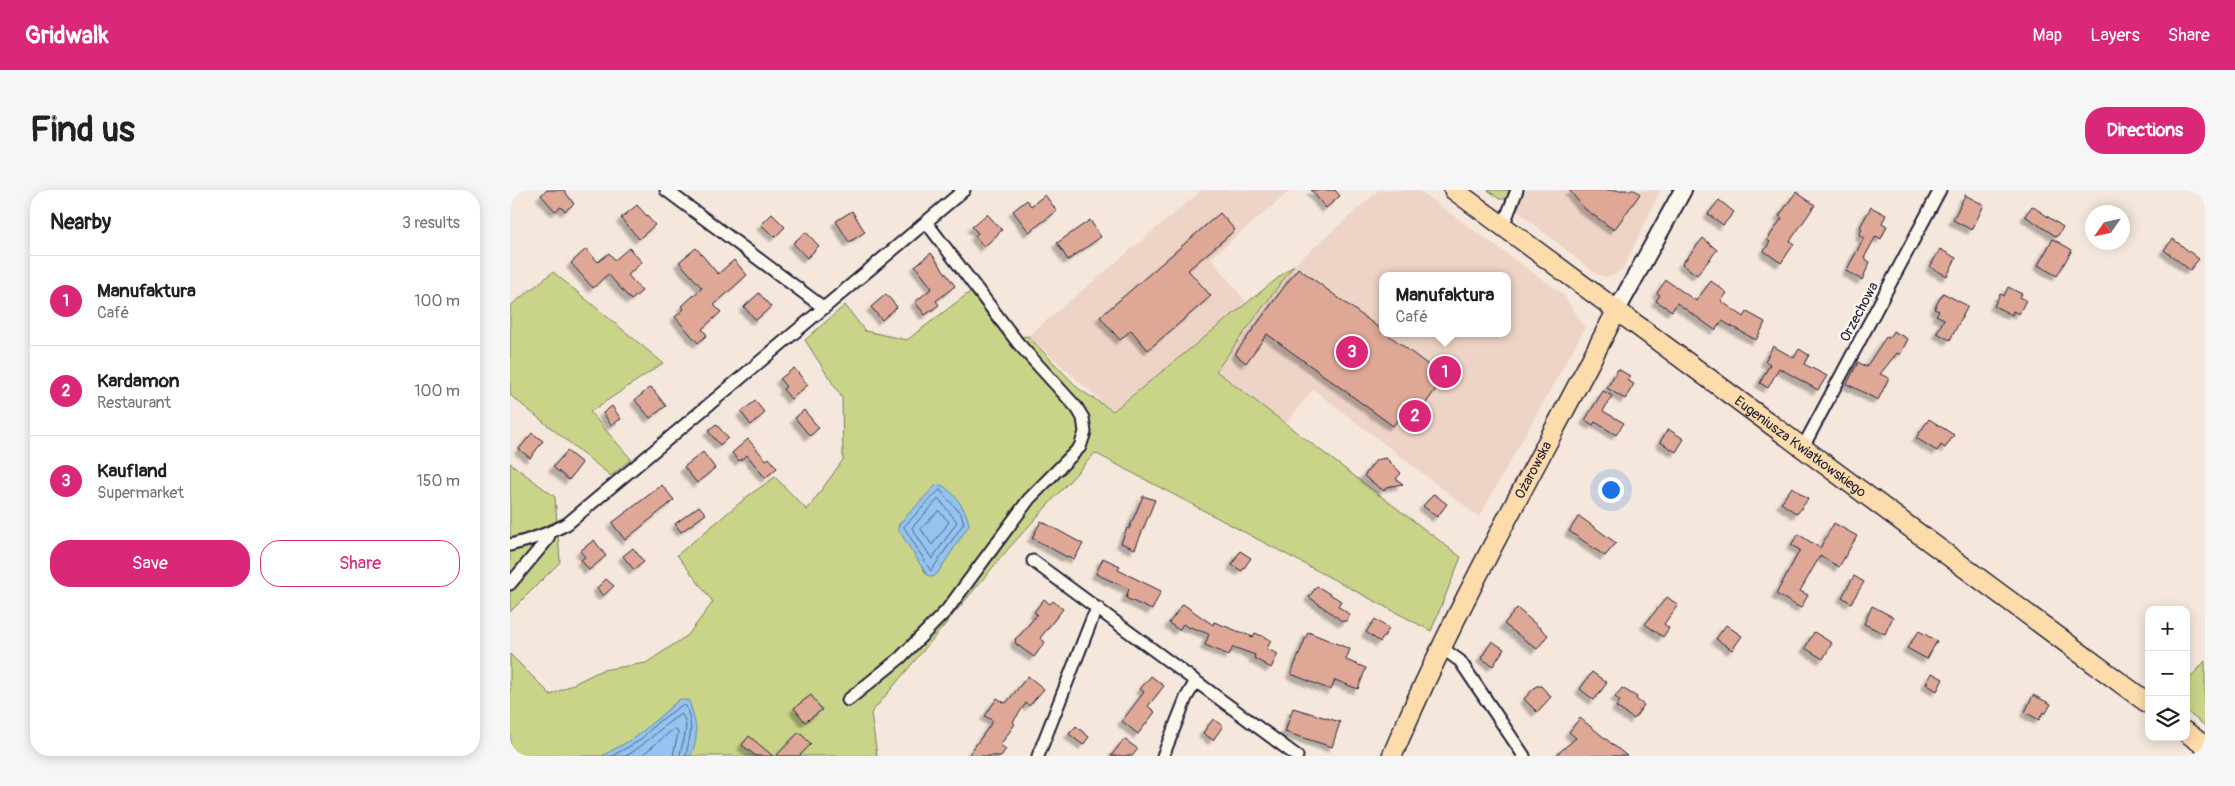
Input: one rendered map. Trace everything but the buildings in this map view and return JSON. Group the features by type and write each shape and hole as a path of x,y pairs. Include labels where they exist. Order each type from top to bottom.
{"main road":[{"name":"Eugeniusza Kwiatkowskiego","path":"1454,190 2145,701"},
{"name":"Ożarowska","path":"1392,756 1442,648 1617,310"},
{"path":"2190,735 2205,746"}],"street":[{"path":"666,190 824,308"},
{"path":"510,545 550,533 566,524 964,190"},
{"path":"1503,226 1517,190"},
{"name":"Ożarowska","path":"1617,310 1683,190"},
{"name":"Orzechowa","path":"1803,447 1940,190"},
{"path":"848,700 900,658 947,610 1029,499 1080,447 1085,432 1083,418 1076,408 1018,343 926,222"},
{"path":"510,584 547,540 550,533"},
{"path":"1033,561 1297,756"},
{"path":"1038,756 1092,618 1098,608"},
{"path":"1442,648 1460,661 1524,756"},
{"path":"1163,756 1186,698 1196,682"}],"shaded area":[{"path":"1202,190 1291,190 1211,258 1247,303 1112,411 1028,336"},
{"path":"1379,190 1418,190 1563,294 1585,328 1479,517 1313,389 1286,424 1216,371 1294,265"},
{"path":"1520,190 1660,191 1623,269 1614,275 1604,277 1596,274 1515,209"}],"green space":[{"path":"1488,190 1509,190 1507,199 1499,199"},
{"path":"1294,265 1216,371 1461,557 1431,631 1095,453 1009,548 871,713 877,756 510,756 510,654 551,695 602,670 646,663 688,635 713,602 677,555 748,496 775,477 807,510 843,460 842,398 805,340 845,305 865,331 907,340 970,292 1006,339 1028,336 1079,389 1113,411"},
{"path":"553,272 663,363 590,412 631,459 611,476 510,395 510,306"},
{"path":"510,463 555,497 557,525 530,535 510,539"},
{"path":"558,534 560,562 510,612 510,593"},
{"path":"541,541 510,578 510,548"},
{"path":"2205,661 2205,726 2190,714 2190,678"}],"water":[{"path":"941,485 959,502 966,514 969,525 937,574 933,577 927,575 898,529 899,524 935,486"},
{"path":"680,699 689,701 695,722 695,742 690,756 602,756 636,737"}],"place":[{"name":"Kaufland","path":"1352,352"},
{"name":"Manufaktura","path":"1445,372"},
{"name":"Kardamon","path":"1415,416"}]}
